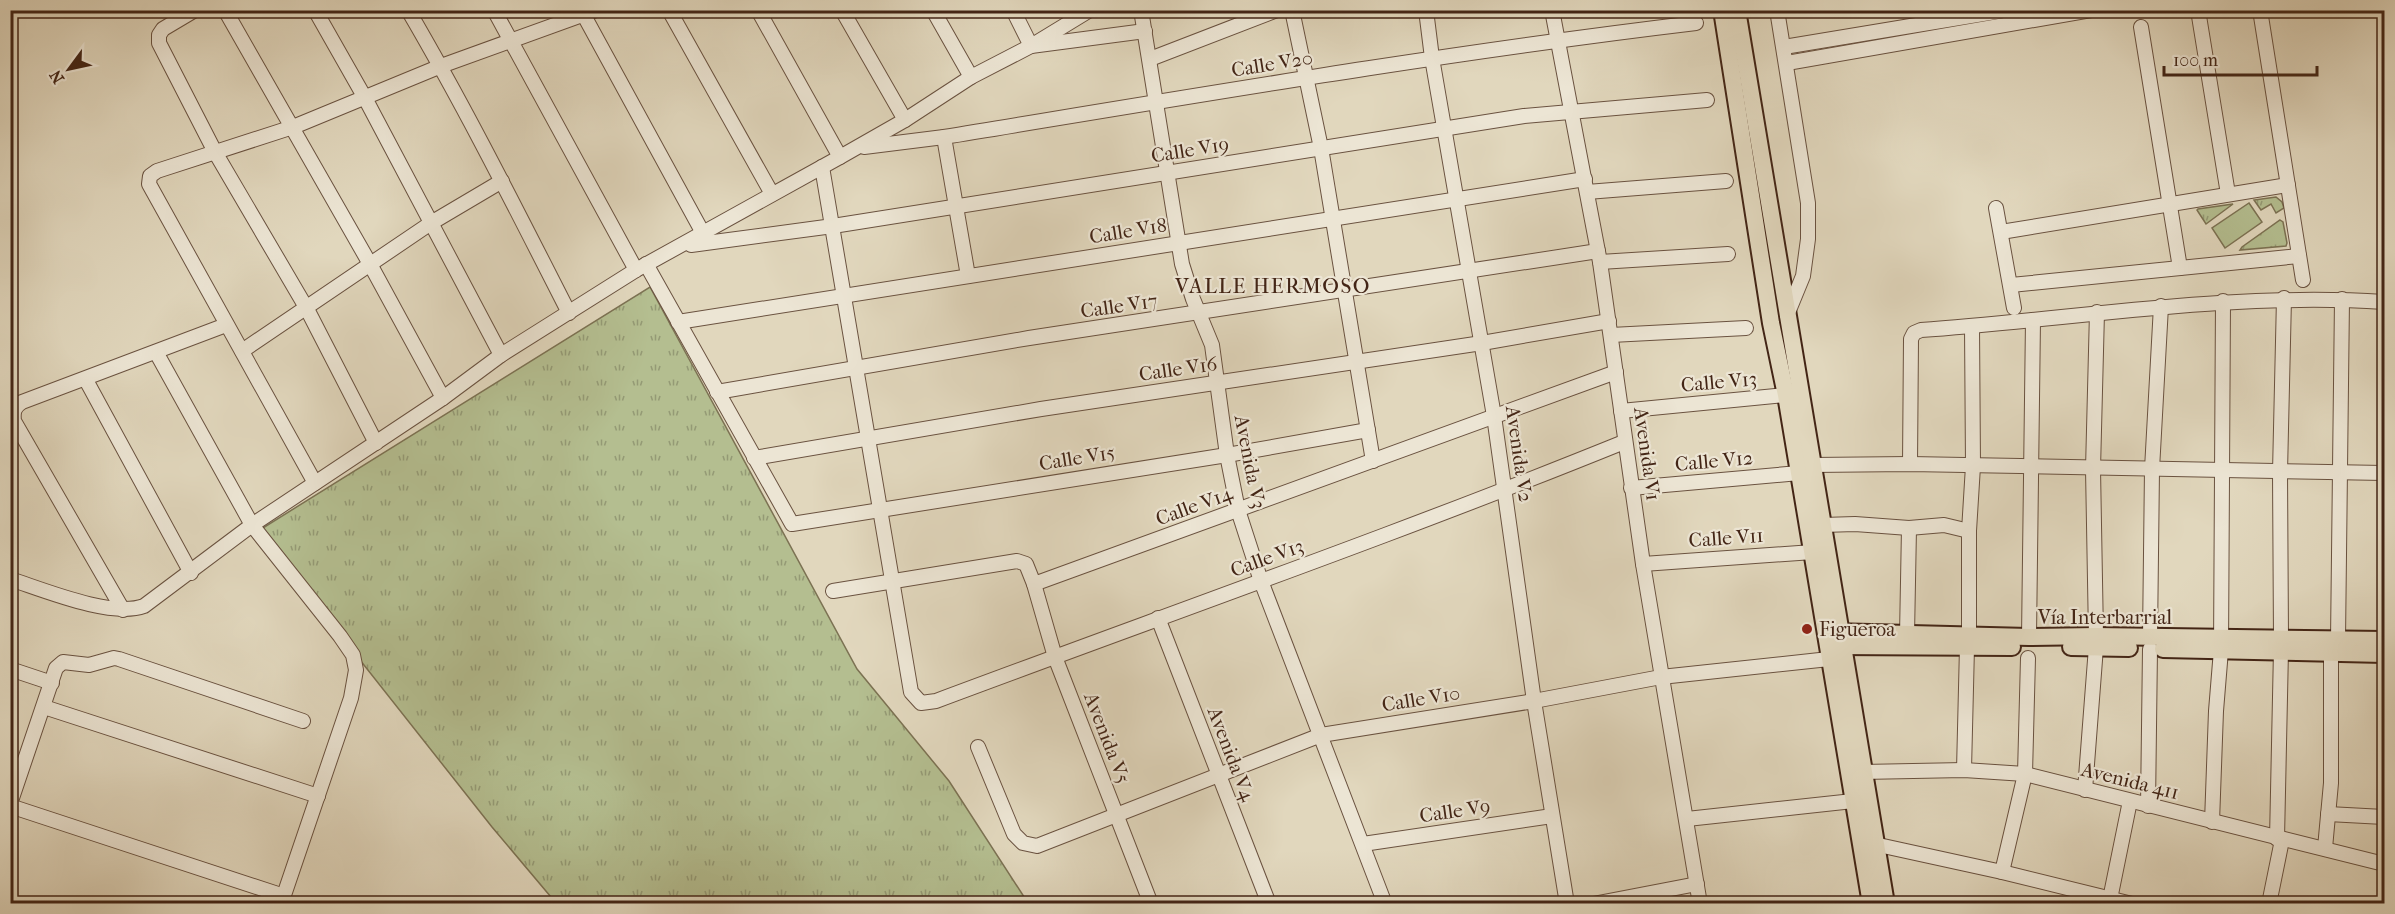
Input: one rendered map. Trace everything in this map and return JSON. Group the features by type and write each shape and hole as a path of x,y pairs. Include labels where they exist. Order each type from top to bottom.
{"main road":[{"path":"1722,10 1771,323 1786,395 1823,525 1833,643 1853,801 1871,903"},
{"path":"1737,10 1787,316 1806,469 1813,552 1862,772 1886,903"},
{"name":"Vía Interbarrial","path":"1833,643 1907,635 1968,641 2029,637 2150,643 2334,646 2385,654"},
{"name":"Vía Interbarrial","path":"2334,646 2385,640"},
{"name":"Vía Interbarrial","path":"1833,643 2096,641"}],"street":[{"path":"195,10 163,29 159,35 159,43 215,152 307,309 376,443"},
{"path":"225,10 370,264 443,398"},
{"path":"315,10 365,98 501,356"},
{"path":"408,10 441,66 502,181 568,313"},
{"path":"494,10 641,267 678,322 754,458"},
{"path":"669,10 772,194"},
{"path":"758,10 840,157"},
{"path":"842,10 905,120"},
{"path":"933,10 971,77"},
{"path":"1013,10 1031,46"},
{"path":"10,579 70,599 123,610 134,610 144,606 252,525 443,398 501,356 641,267 704,235 772,194 905,120 971,77 1031,46 1090,10"},
{"name":"Avenida V3","path":"1141,10 1179,243 1188,283 1209,335 1227,455 1239,510 1261,581 1385,903"},
{"path":"1150,59 1277,10"},
{"path":"1293,10 1321,148 1373,461"},
{"name":"Avenida V2","path":"1426,10 1431,58 1494,416 1534,701 1567,903"},
{"name":"Avenida V1","path":"1552,10 1599,256 1642,564 1701,903"},
{"path":"1777,10 1808,203 1808,238 1803,276 1787,316"},
{"path":"1784,47 2007,10"},
{"path":"1787,63 2091,10"},
{"path":"2198,10 2228,194"},
{"path":"2260,10 2303,280"},
{"path":"315,483 149,184 150,176 157,171 292,127 441,66 512,42 587,12 704,235"},
{"name":"Calle V20","path":"856,148 944,137 1557,39 1696,23"},
{"path":"2141,27 2180,268"},
{"path":"1031,46 1145,31"},
{"name":"Calle V19","path":"680,247 833,226 1524,116 1707,100"},
{"path":"944,137 968,276"},
{"path":"822,167 893,582"},
{"path":"242,351 431,223 502,181"},
{"name":"Calle V18","path":"678,322 1457,200 1586,185 1726,181"},
{"path":"2001,232 2288,185"},
{"path":"1996,208 2014,308"},
{"name":"Calle V17","path":"717,392 1029,338 1470,272 1599,256 1728,254"},
{"path":"2011,285 2299,255"},
{"path":"2269,903 2279,839 2280,472 2284,298"},
{"path":"2325,849 2331,783 2334,646 2342,472 2342,298"},
{"path":"1910,464 1911,339 1914,333 1921,330 2223,301 2342,298 2385,302"},
{"path":"2212,822 2221,644 2223,301"},
{"path":"2148,806 2152,469 2161,306"},
{"path":"2085,790 2096,641 2093,469 2097,312"},
{"path":"2029,637 2033,320"},
{"path":"123,610 20,431 13,413 16,406 22,402 86,380 226,325"},
{"path":"1964,770 1969,531 1973,466 1972,326"},
{"name":"Calle V16","path":"754,458 1041,409 1482,343 1610,328 1746,328"},
{"path":"156,352 252,525 353,655 356,670 351,699 282,900 10,805 56,668 63,662 89,665 114,658 303,721"},
{"name":"Calle V14","path":"1034,584 1616,372"},
{"path":"86,380 190,573"},
{"name":"Calle V13","path":"1621,411 1786,395"},
{"name":"Calle V15","path":"754,458 792,524 1227,455 1368,430"},
{"name":"Calle V13","path":"893,582 911,692 921,703 936,701 1505,490 1624,442"},
{"name":"Calle V12","path":"1631,488 1806,469 1910,464 2385,473"},
{"path":"1823,525 1855,524 1909,528 1944,525 1969,531"},
{"path":"1907,635 1909,528"},
{"name":"Calle V11","path":"1642,564 1813,552"},
{"path":"833,591 1017,561 1026,564 1029,568 1034,584"},
{"name":"Avenida V5","path":"1034,584 1055,657 1151,903"},
{"name":"Avenida V4","path":"1158,618 1269,903"},
{"name":"Calle V10","path":"978,747 1014,834 1023,843 1037,846 1321,735 1534,701 1833,643"},
{"path":"2002,872 2025,774 2028,658"},
{"path":"10,669 51,683"},
{"path":"44,707 318,796"},
{"name":"Avenida 411","path":"1862,772 1964,770 2025,774 2385,864"},
{"path":"1687,819 1853,801"},
{"path":"2110,901 2130,801"},
{"path":"2328,814 2385,817"},
{"name":"Calle V9","path":"1363,844 1552,816"},
{"path":"1874,844 2002,872 2110,901 2132,903"},
{"path":"1593,903 1697,884"}],"green space":[{"path":"2276,197 2282,202 2284,208 2276,213 2271,204 2261,210 2254,200"},
{"path":"2249,203 2262,222 2225,248 2212,228"},
{"path":"2233,204 2206,224 2197,210 2198,209"},
{"path":"2280,220 2283,222 2286,246 2240,250 2242,247"},
{"path":"650,287 857,669 949,781 1028,903 556,903 492,827 258,531"}],"place":[{"name":"Figueroa","path":"1807,629"}],"district":[{"name":"VALLE HERMOSO","path":"1273,286"}]}
